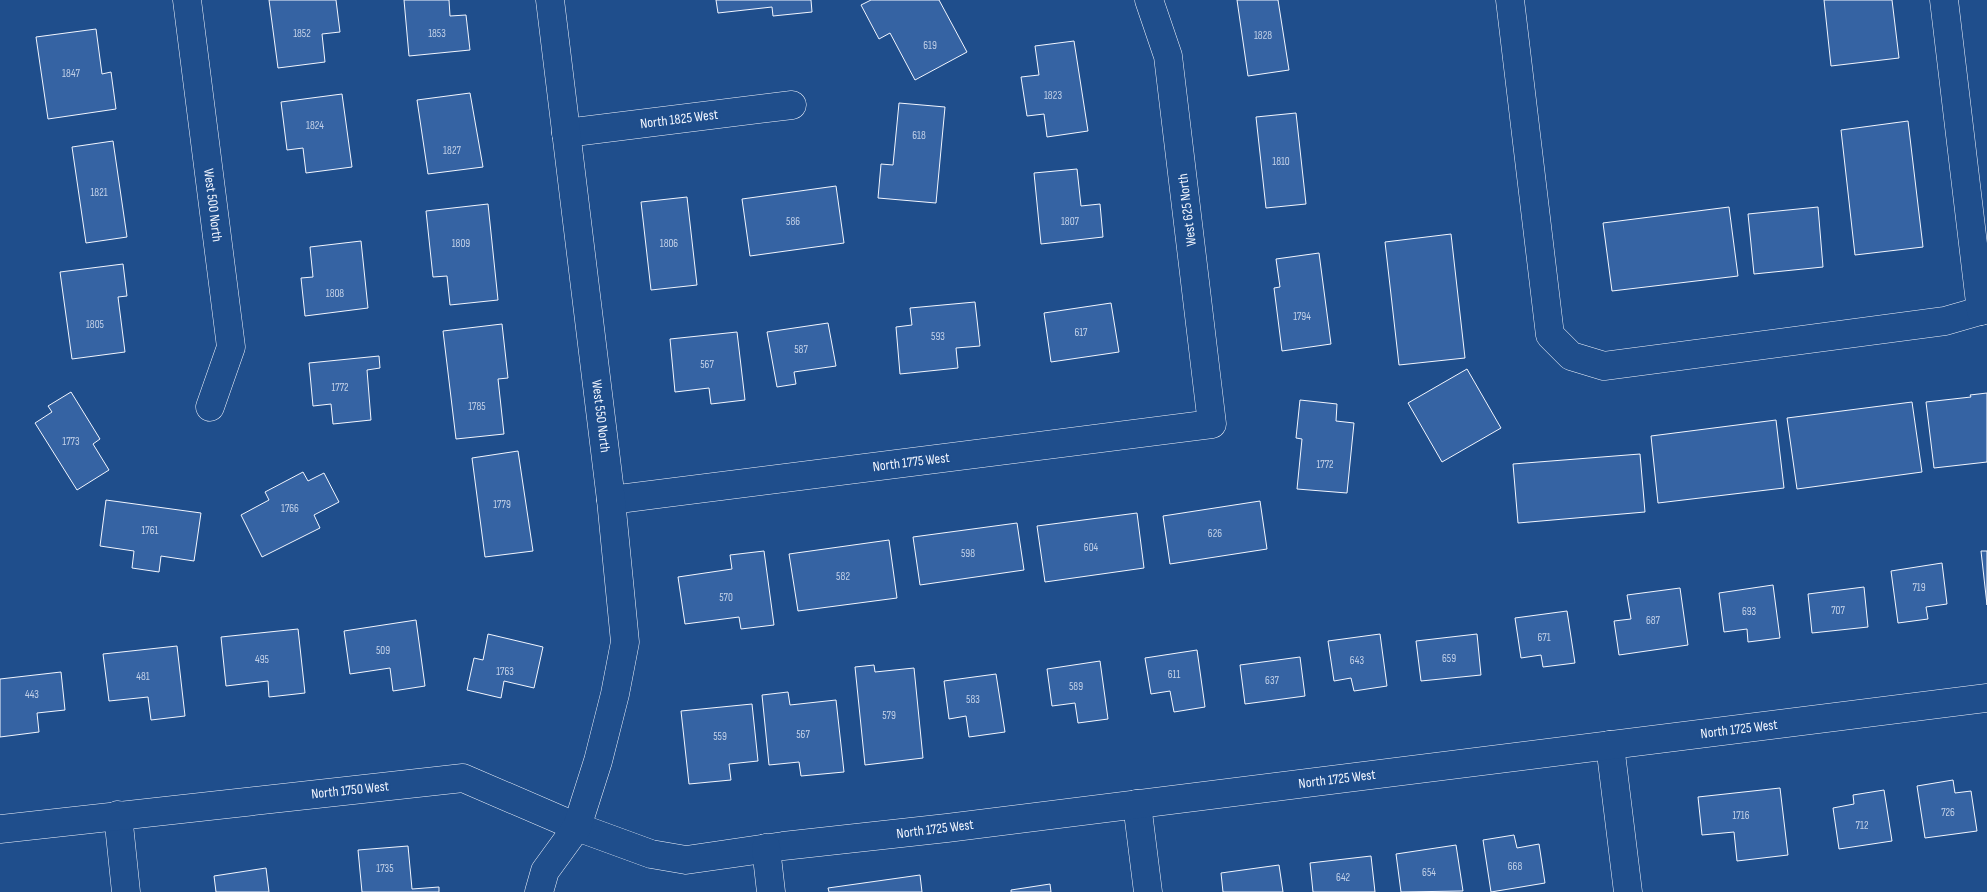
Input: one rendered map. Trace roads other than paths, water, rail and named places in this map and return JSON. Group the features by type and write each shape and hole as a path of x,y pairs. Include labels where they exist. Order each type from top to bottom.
{"street":[{"name":"West 500 North","path":"187,0 231,347 210,407"},
{"name":"West 550 North","path":"539,892 545,871 577,827 598,761 615,694 625,642 611,500 550,0"},
{"name":"West 625 North","path":"1148,0 1168,56 1212,424"},
{"path":"1510,0 1550,335 1572,356 1604,366 1945,321 1984,310 1944,0"},
{"name":"North 1825 West","path":"566,133 792,105"},
{"name":"North 1775 West","path":"611,500 1212,424"},
{"name":"North 1725 West","path":"686,860 766,848 1137,804 1987,698"},
{"path":"1610,745 1628,892"},
{"name":"North 1750 West","path":"0,829 463,778 577,827 651,854 686,860"},
{"path":"1137,804 1148,892"},
{"path":"118,815 126,892"},
{"path":"766,848 771,892"}]}
